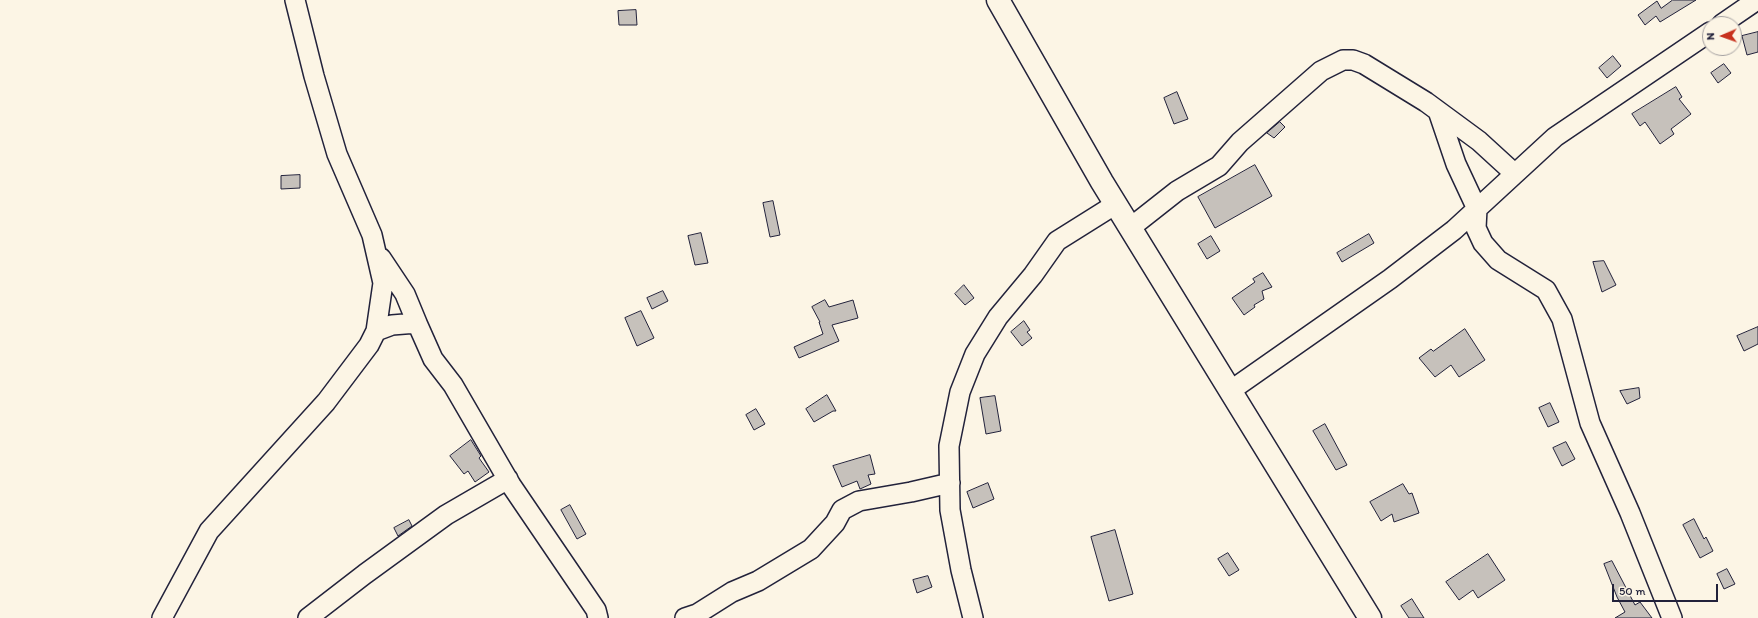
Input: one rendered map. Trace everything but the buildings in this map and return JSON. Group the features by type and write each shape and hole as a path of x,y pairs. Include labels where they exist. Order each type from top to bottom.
{"highway":[{"path":"998,0 1130,228 1370,618"}],"street":[{"path":"162,618 209,531 326,402 369,345 376,331 383,283 376,251 372,235 337,154 314,76 295,0"},
{"path":"1734,16 1757,0"},
{"path":"1230,391 1390,278 1454,230 1514,173 1555,137 1702,37"},
{"path":"1130,228 1177,191 1219,166 1240,142 1285,101 1321,71 1343,60 1354,60 1364,64 1438,111 1479,141 1514,173"},
{"path":"1438,111 1456,164 1477,209 1476,228 1483,243 1498,260 1546,290 1562,319 1590,423 1630,513 1672,618"},
{"path":"973,618 961,570 950,510 949,446 960,392 975,354 998,317 1057,241 1116,204"},
{"path":"376,251 398,283 433,359 453,385 508,479 596,610 598,618"},
{"path":"376,331 392,325 417,323"},
{"path":"308,618 446,514 508,479"},
{"path":"685,618 697,614 732,592 758,581 811,550 835,523 842,510 859,501 911,492 950,483"}]}
